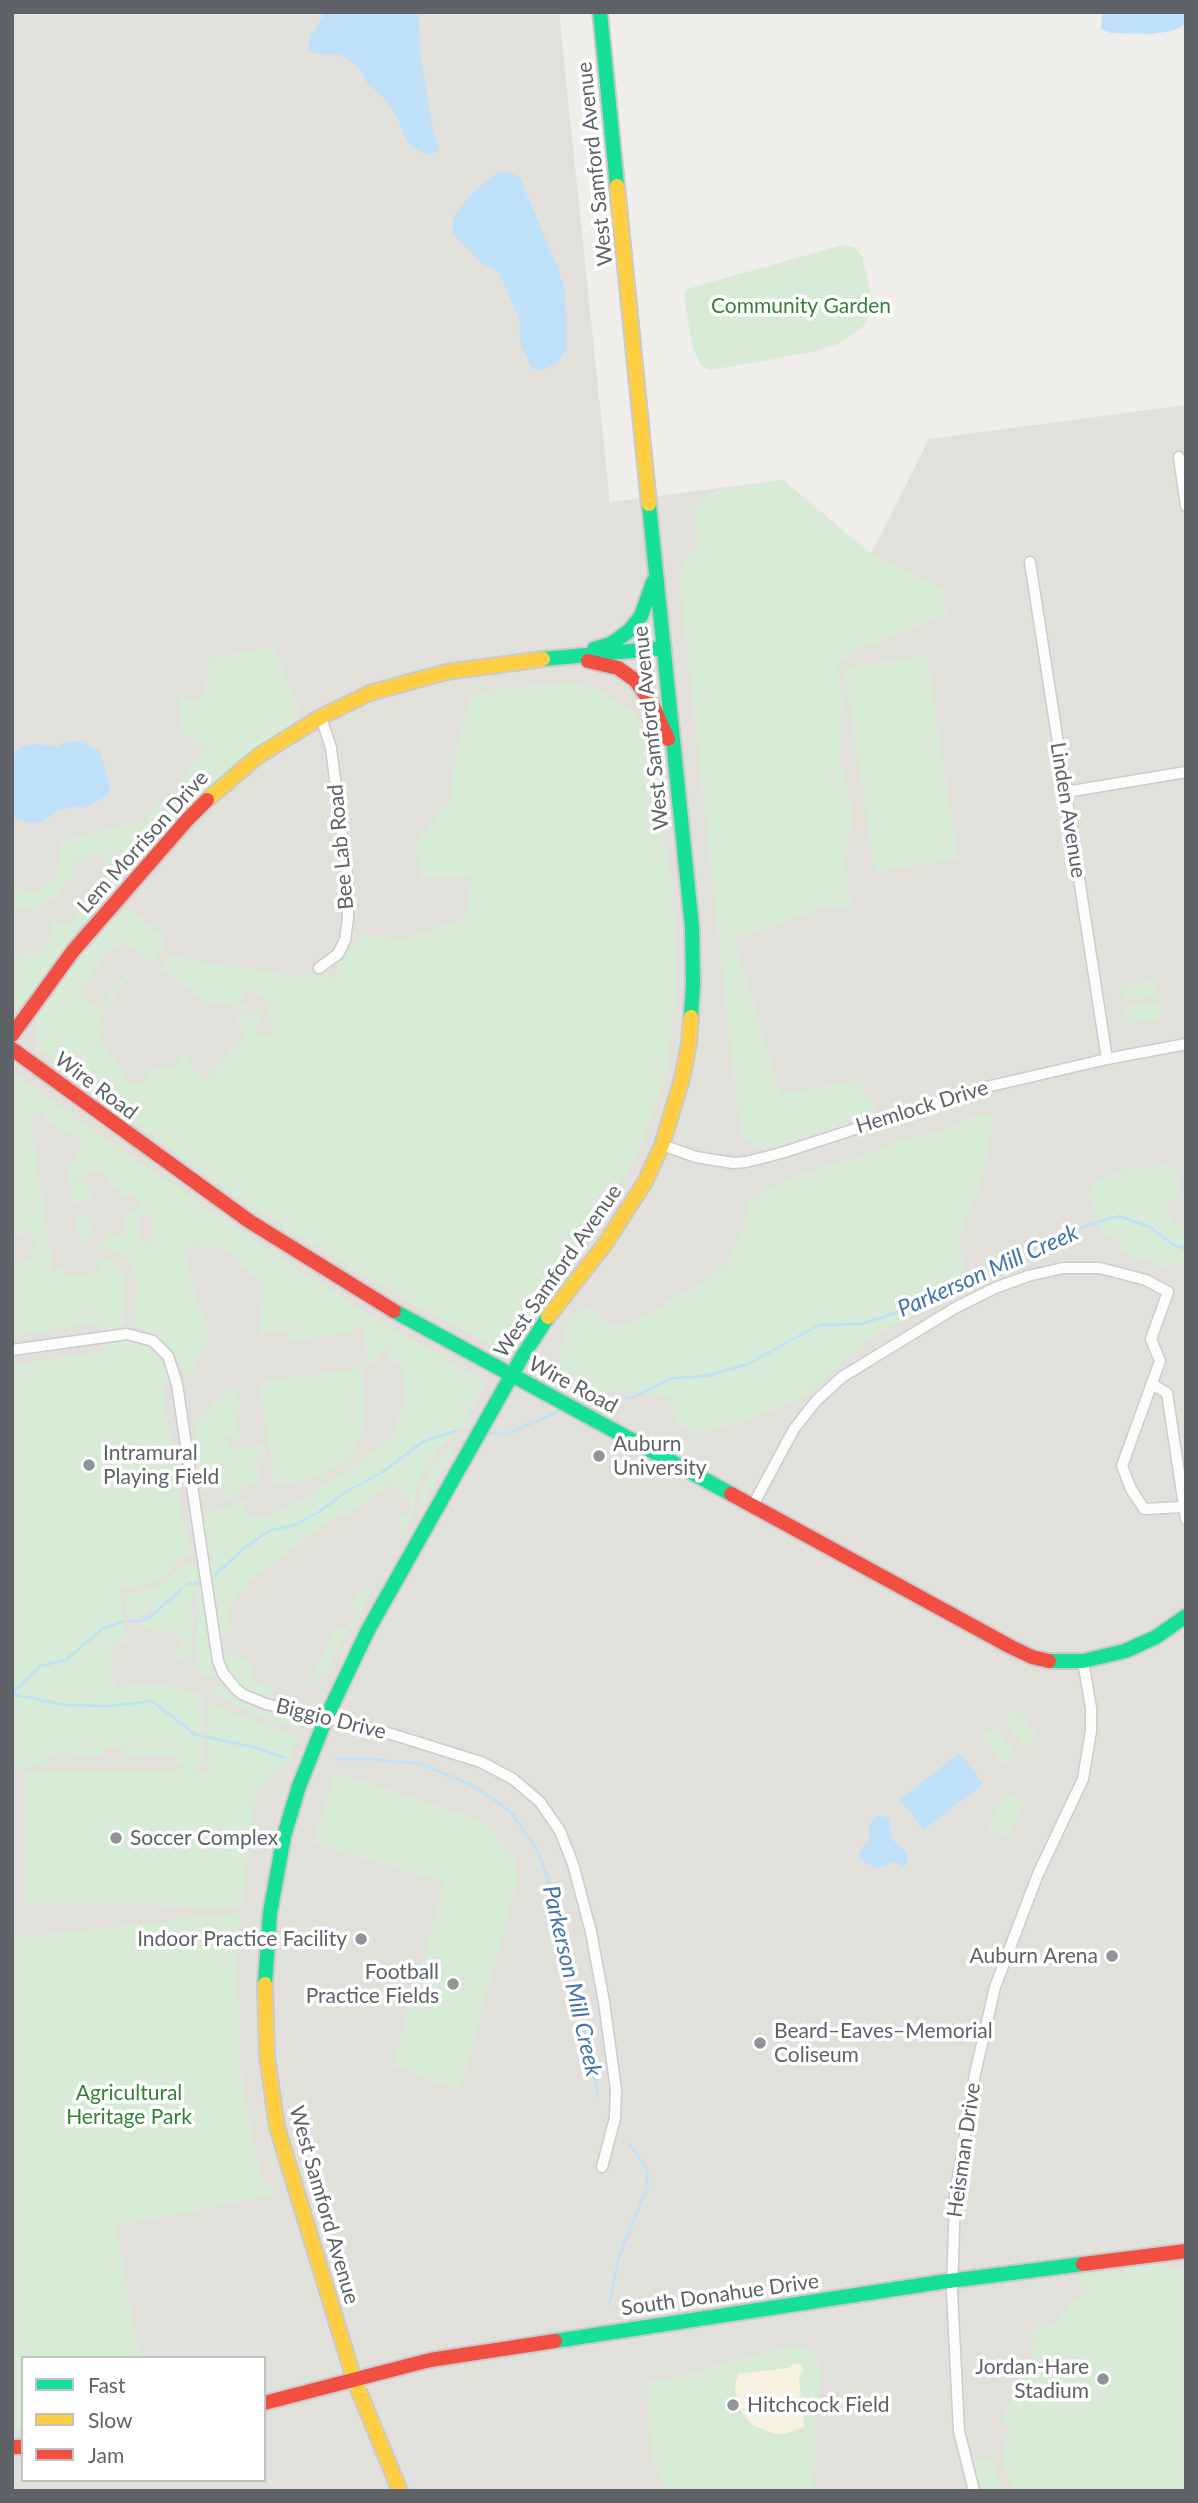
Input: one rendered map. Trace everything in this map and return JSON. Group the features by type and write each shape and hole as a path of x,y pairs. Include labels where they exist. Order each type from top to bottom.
{"street":[{"name":"West Samford Avenue","path":"400,2491 354,2379 277,2127 267,2056 265,1982 272,1900 284,1836 299,1786 327,1716 368,1630 511,1375 561,1299 605,1244 633,1202 662,1145 682,1079 694,984 692,927 600,12"},
{"path":"1179,457 1186,506"},
{"name":"Linden Avenue","path":"1030,562 1107,1059"},
{"path":"569,658 611,645 629,631 641,616 656,573"},
{"name":"Lem Morrison Drive","path":"12,1035 73,951 187,820 227,781 258,756 321,717 370,693 421,677 473,667 664,648"},
{"path":"569,658 618,668 635,680 651,702 674,752"},
{"name":"Bee Lab Road","path":"319,968 338,954 345,940 348,918 348,883 331,748 321,717"},
{"path":"1066,792 1186,772"},
{"name":"Hemlock Drive","path":"662,1145 696,1157 746,1163 982,1087 1186,1044"},
{"name":"Wire Road","path":"12,1049 248,1221 373,1300 1011,1647 1032,1657 1050,1661 1083,1661 1125,1651 1156,1637 1186,1616"},
{"path":"753,1505 794,1429 816,1401 842,1377 955,1308 995,1288 1028,1276 1063,1268 1100,1268 1146,1280 1168,1292 1151,1339 1160,1361 1122,1466 1131,1489 1144,1509 1183,1507"},
{"name":"Biggio Drive","path":"12,1350 127,1334 147,1338 163,1350 172,1364 177,1384 218,1661 229,1683 242,1695 266,1704 327,1716 447,1749 481,1762 513,1779 540,1802 560,1831 573,1864 591,1932 615,2073 615,2118 603,2167"},
{"path":"1152,1384 1167,1393 1186,1519"},
{"name":"Heisman Drive","path":"974,2491 959,2431 951,2280 955,2196 975,2074 989,2013 1012,1938 1032,1887 1083,1779 1090,1744 1091,1708 1083,1661"},
{"name":"South Donahue Drive","path":"266,2402 430,2360 951,2280 1186,2251"}],"shaded area":[{"name":"Auburn University","path":"12,12 559,12 610,502 783,480 871,554 929,439 1186,405 1186,2491 12,2491"}],"green space":[{"name":"Community Garden","path":"842,245 854,247 862,256 873,304 865,325 841,343 809,353 709,370 701,365 693,349 685,292 690,288"},
{"path":"783,480 871,554 943,591 947,615 858,650 837,664 842,699 840,762 853,814 845,862 852,908 832,906 735,939 780,1094 856,1081 874,1104 876,1121 772,1156 743,1138 737,1105 679,577 684,557 698,551 694,505 718,490"},
{"path":"273,646 299,706 292,723 238,760 122,878 111,877 103,870 101,865 104,860 95,852 78,868 76,860 66,850 73,858 76,872 52,900 39,911 12,909 12,887 37,892 56,876 62,841 116,826 136,825 144,821 158,804 180,802 193,794 185,778 187,770 205,750 191,741 181,727 178,703 182,698 200,701 205,691 209,663 207,657 215,658"},
{"path":"927,655 958,859 875,872 844,668"},
{"path":"569,683 598,689 631,711 652,737 661,824 672,881 677,968 668,1069 637,1158 518,1333 505,1349 500,1350 383,1287 251,1206 194,1167 40,1050 35,1037 39,1015 83,953 124,909 132,910 164,938 165,946 153,963 129,946 122,944 113,947 78,992 92,1006 100,1008 128,972 130,975 98,1019 104,1024 99,1036 101,1043 122,1068 125,1080 135,1085 145,1083 147,1070 160,1066 171,1069 184,1052 192,1058 187,1064 207,1080 230,1050 235,1050 246,1035 234,1025 241,1014 261,1019 257,1027 258,1034 265,1036 271,1033 273,1024 266,1017 218,1002 214,1008 160,968 171,955 295,977 326,971 331,988 337,968 362,935 401,939 466,917 472,878 420,878 416,842 450,801 457,744 470,698 493,689","holes":["245,989 272,1000 266,1014 239,1004"]},
{"path":"95,885 104,889 106,896 103,903 76,933 27,999 12,1010 12,959 21,959 22,954 34,953 44,948 51,936 53,919 66,926 93,896 89,889"},
{"path":"1156,980 1158,997 1123,1001 1121,985"},
{"path":"1159,1002 1161,1019 1127,1023 1124,1007"},
{"path":"12,1071 71,1115 243,1233 377,1320 479,1378 483,1388 460,1430 439,1448 417,1484 413,1514 393,1553 403,1530 396,1520 412,1508 392,1483 342,1519 338,1515 246,1584 248,1593 239,1593 225,1621 232,1626 229,1634 222,1635 203,1519 205,1513 246,1500 244,1506 253,1518 281,1510 338,1477 391,1438 406,1393 401,1368 387,1356 392,1349 389,1344 371,1365 367,1362 365,1331 359,1325 353,1332 288,1341 286,1332 283,1333 282,1330 260,1334 264,1283 241,1267 237,1256 220,1247 196,1246 183,1250 203,1317 209,1327 209,1344 190,1374 185,1375 165,1343 153,1334 136,1328 134,1314 137,1278 132,1263 122,1253 102,1248 108,1232 109,1236 114,1237 127,1231 121,1218 140,1207 134,1193 119,1200 117,1195 122,1192 120,1189 113,1191 103,1170 96,1173 94,1171 67,1185 68,1172 84,1142 47,1120 42,1112 30,1115 53,1270 64,1269 65,1277 89,1274 101,1268 97,1261 99,1258 115,1261 126,1272 126,1303 121,1328 102,1330 101,1322 12,1336 12,1327 16,1327 12,1303 12,1267 31,1257 34,1245 32,1232 26,1231 21,1235 12,1231","holes":["138,1215 152,1216 152,1242 139,1241"]},
{"path":"978,1115 995,1117 978,1194 959,1236 966,1279 939,1302 867,1339 805,1396 748,1421 693,1434 677,1423 668,1396 638,1392 597,1393 565,1382 556,1373 562,1340 571,1319 589,1307 614,1327 633,1322 708,1278 725,1265 744,1224 749,1202 779,1183 870,1153 901,1139 942,1132"},
{"path":"1167,1165 1180,1175 1179,1193 1167,1204 1170,1221 1186,1228 1186,1267 1179,1261 1169,1269 1139,1259 1121,1249 1120,1239 1104,1237 1088,1192 1099,1179 1121,1170"},
{"path":"84,1180 92,1196 88,1201 73,1203 70,1186"},
{"path":"87,1214 95,1232 87,1236 80,1246 75,1216"},
{"path":"137,1341 153,1349 168,1370 171,1384 162,1386 183,1521 192,1551 189,1556 176,1562 164,1577 147,1585 123,1590 123,1585 119,1586 121,1596 117,1598 122,1606 128,1643 119,1644 113,1649 111,1672 114,1682 118,1689 136,1680 140,1686 162,1684 202,1695 203,1759 202,1765 196,1766 195,1771 209,1771 208,1706 212,1703 298,1737 289,1762 261,1789 255,1800 241,1907 24,1904 24,1771 175,1771 183,1768 182,1763 177,1763 176,1759 166,1755 126,1757 123,1748 106,1748 103,1756 68,1757 67,1750 38,1765 19,1768 15,1767 12,1758 12,1365 104,1351 104,1342"},
{"path":"362,1369 365,1409 361,1436 352,1454 334,1469 313,1479 274,1485 261,1389 266,1380"},
{"path":"233,1386 237,1389 240,1412 236,1414 240,1440 236,1441 228,1434 226,1438 229,1446 238,1449 264,1445 266,1454 256,1456 260,1482 252,1484 228,1500 225,1499 223,1488 201,1491 193,1431 215,1400 217,1402 222,1399"},
{"path":"460,1440 418,1513 423,1485 431,1470 443,1454"},
{"path":"192,1563 197,1565 200,1580 197,1582 202,1584 212,1659 217,1674 215,1676 203,1675 198,1664 199,1615 196,1591 191,1596 191,1658 170,1656 182,1647 181,1639 175,1632 164,1633 137,1625 159,1613 153,1610 140,1616 127,1617 125,1599 128,1594 157,1587 182,1567"},
{"path":"374,1586 327,1669 312,1688 307,1686 308,1682 314,1680 331,1637 335,1635 331,1632 333,1629 346,1628 353,1621 356,1613 352,1600 362,1590 367,1592"},
{"path":"231,1652 251,1661 252,1677 273,1689 273,1694 256,1693 239,1685 224,1661 224,1657"},
{"path":"222,1685 249,1706 301,1722 299,1729 257,1715 219,1697 209,1688"},
{"path":"1017,1709 1038,1737 1025,1747 1004,1719"},
{"path":"995,1726 1016,1754 1003,1764 982,1736"},
{"name":"Football Practice Fields","path":"335,1773 482,1820 502,1839 515,1859 517,1883 460,2091 393,2066 444,1882 313,1844"},
{"path":"1004,1793 1025,1802 1009,1838 987,1829"},
{"name":"Agricultural Heritage Park","path":"240,1913 236,1944 241,2068 262,2177 276,2191 269,2196 116,2226 140,2356 21,2356 21,2428 12,2429 12,1938"},
{"name":"Jordan-Hare Stadium","path":"1128,2257 1186,2271 1186,2491 1016,2491 1007,2473 1003,2452 1009,2426 1001,2422 1034,2350 1030,2348 1031,2345 1035,2347 1037,2343 1029,2337 1032,2328 1041,2331 1046,2323 1053,2326 1070,2303 1091,2291 1081,2285 1084,2274 1118,2271 1124,2277"},
{"name":"Hitchcock Field","path":"803,2346 815,2354 821,2370 813,2491 671,2491 662,2480 651,2455 646,2382 660,2381 785,2347"},
{"name":"Jordan-Hare Stadium","path":"985,2457 992,2460 1003,2491 983,2491 974,2466 976,2460"}],"sand":[{"path":"800,2364 804,2370 799,2376 804,2427 784,2434 775,2434 752,2425 738,2406 735,2386 738,2374 789,2368"}],"water":[{"path":"326,12 416,12 421,60 439,151 426,155 407,141 396,115 382,95 368,85 354,63 341,55 308,50 310,36"},
{"path":"1102,12 1186,12 1186,22 1172,31 1151,34 1111,33 1101,29"},
{"path":"504,171 519,176 565,291 567,348 557,363 541,370 535,370 531,366 521,345 519,318 498,271 484,265 452,233 454,217 470,195 497,173"},
{"path":"79,741 99,750 110,785 109,794 86,808 79,806 59,810 43,822 30,823 12,817 12,772 15,753 20,747 36,744 59,747 64,743"},
{"path":"960,1753 983,1784 923,1830 900,1799"},
{"path":"877,1816 884,1816 889,1820 892,1840 905,1850 908,1857 906,1865 893,1862 876,1868 862,1861 859,1853 870,1840 869,1826"}],"waterway":[{"name":"Parkerson Mill Creek","path":"588,1403 633,1397 673,1378 707,1376 748,1364 819,1325 861,1324 920,1305 1045,1243 1088,1225 1119,1216 1150,1227 1174,1245 1186,1249"},
{"name":"Parkerson Mill Creek","path":"491,1433 507,1434 557,1412"},
{"name":"Parkerson Mill Creek","path":"214,1576 245,1547 271,1530 295,1525 319,1512 347,1491 381,1473 424,1441 456,1431"},
{"name":"Parkerson Mill Creek","path":"188,1584 200,1583"},
{"name":"Parkerson Mill Creek","path":"131,1621 150,1617 182,1589"},
{"name":"Parkerson Mill Creek","path":"12,1693 40,1666 66,1660 102,1629 123,1621"},
{"name":"Parkerson Mill Creek","path":"12,1694 65,1705 111,1706 152,1701 196,1735 254,1747 285,1758"},
{"name":"Parkerson Mill Creek","path":"336,1759 421,1764 474,1786 511,1812 537,1850 557,1901 598,2096"},
{"name":"Parkerson Mill Creek","path":"609,2305 619,2257 647,2187 644,2164 629,2144"}],"traffic: fast":[{"path":"600,12 617,186"},
{"path":"649,504 692,927 691,1017"},
{"path":"594,649 611,644 629,631 641,616 653,582"},
{"path":"543,659 664,648"},
{"path":"394,1311 731,1494"},
{"path":"265,1984 270,1913 284,1836 299,1786 327,1716 368,1630 523,1355 548,1317"},
{"path":"1049,1661 1083,1661 1125,1651 1156,1637 1186,1616"},
{"path":"555,2341 941,2282 1083,2264"}],"traffic: slow":[{"path":"617,186 649,504"},
{"path":"207,800 258,756 321,717 370,693 446,672 543,659"},
{"path":"548,1317 605,1244 645,1182 662,1145 682,1079 691,1017"},
{"path":"265,1984 267,2056 277,2127 354,2379 400,2491"}],"traffic: jam":[{"path":"588,661 618,668 635,680 651,702 668,739"},
{"path":"12,1035 73,951 207,800"},
{"path":"12,1049 249,1221 394,1311"},
{"path":"731,1494 1011,1647 1032,1657 1049,1661"},
{"path":"1083,2264 1186,2251"},
{"path":"266,2402 430,2360 555,2341"},
{"path":"12,2447 21,2447"}],"place":[{"name":"Auburn University","path":"599,1456"},
{"name":"Intramural Playing Field","path":"89,1465"},
{"name":"Soccer Complex","path":"116,1838"},
{"name":"Indoor Practice Facility","path":"361,1939"},
{"name":"Auburn Arena","path":"1112,1956"},
{"name":"Football Practice Fields","path":"453,1984"},
{"name":"Beard–Eaves–Memorial Coliseum","path":"760,2043"},
{"name":"Jordan-Hare Stadium","path":"1103,2379"},
{"name":"Hitchcock Field","path":"733,2405"}]}
